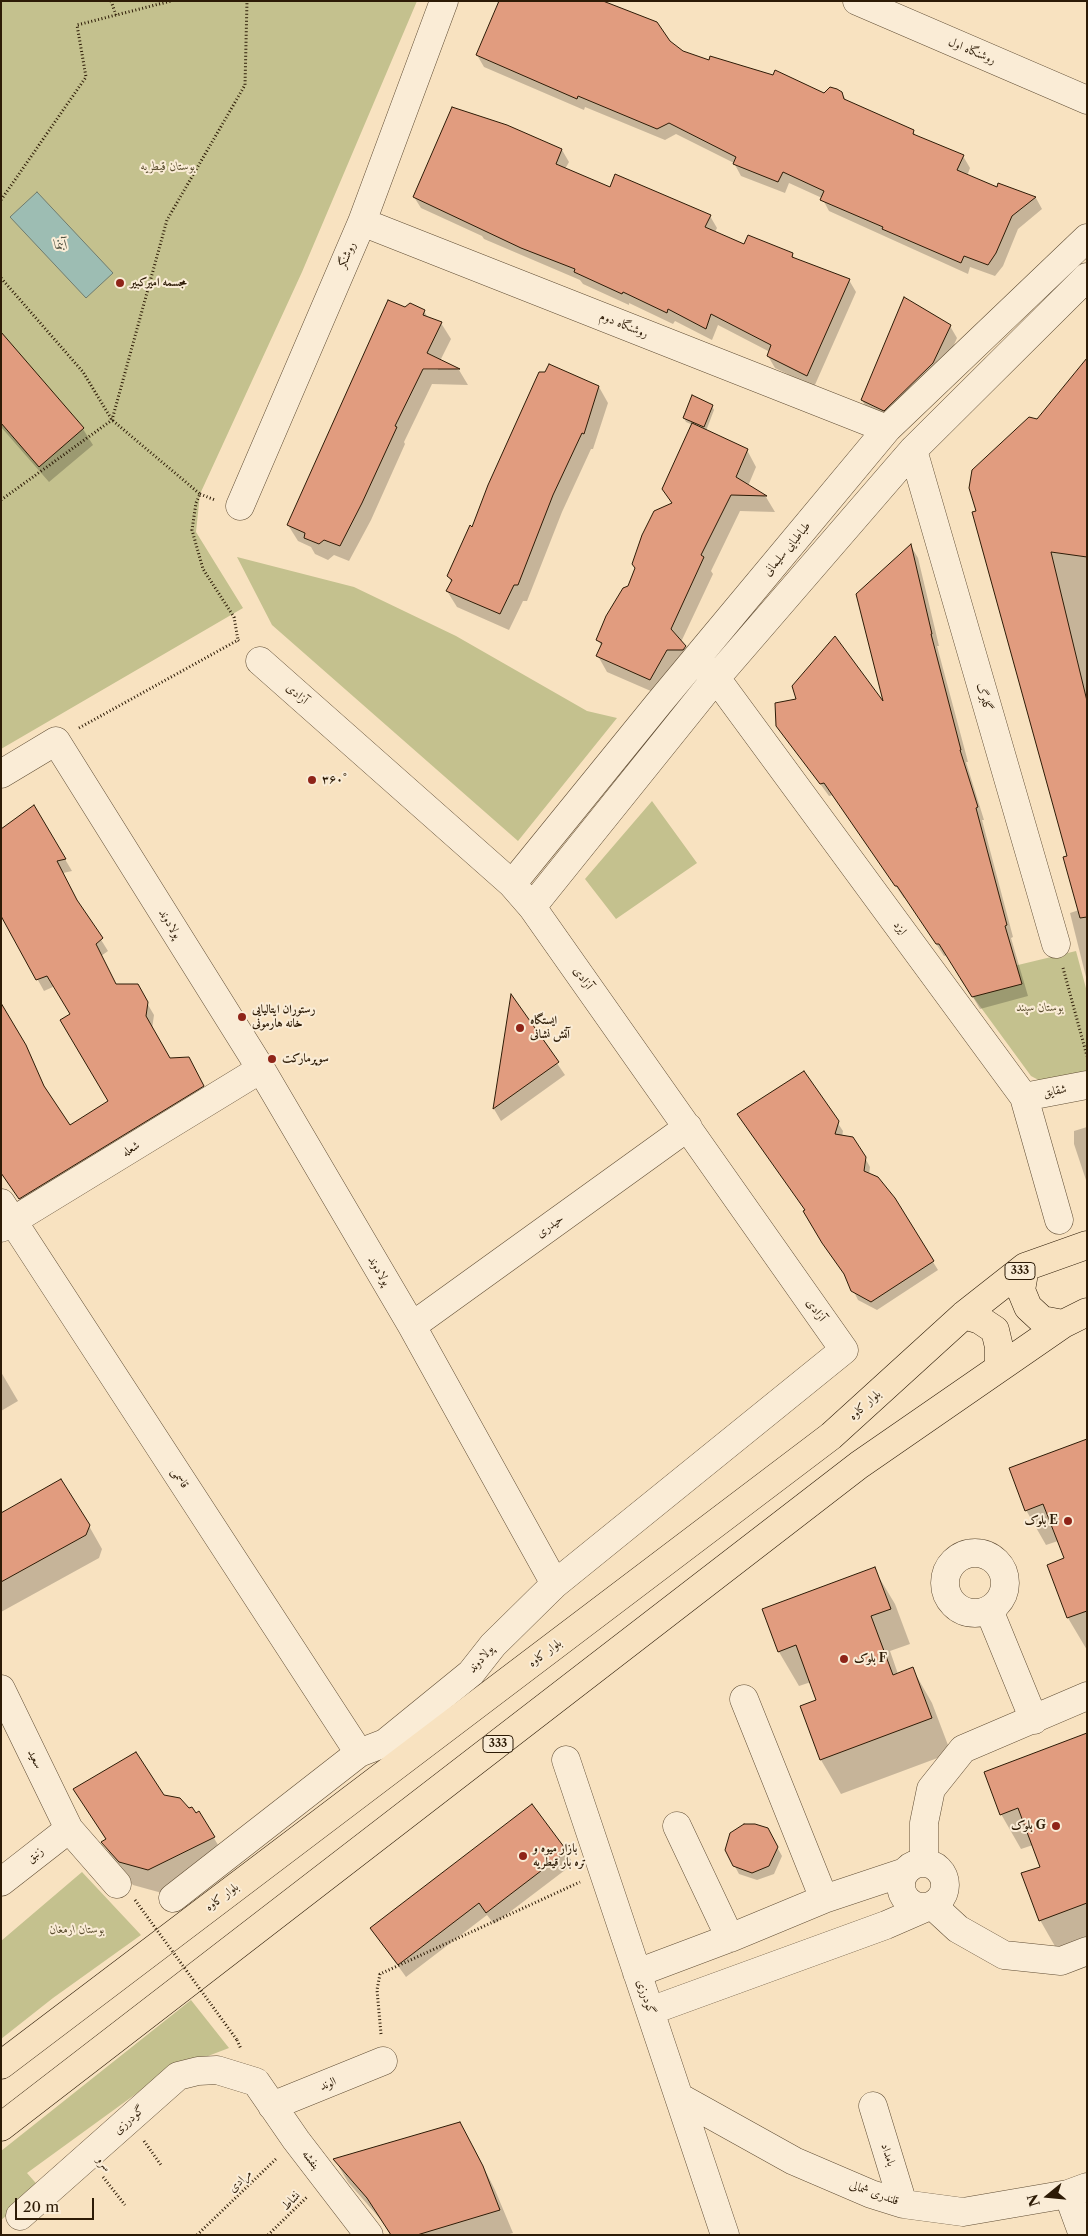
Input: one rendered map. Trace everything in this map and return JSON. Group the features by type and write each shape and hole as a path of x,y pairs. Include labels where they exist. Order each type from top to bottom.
{"main road":[{"name":"بلوار کاوه","path":"1,2065 831,1436 964,1315 1025,1267 1087,1245"},
{"path":"1025,1267 1022,1290 1028,1307 1042,1320 1063,1324"},
{"name":"333","path":"1,2127 859,1465 1063,1324 1087,1312"},
{"path":"964,1315 980,1320 995,1330 999,1348 999,1368"}],"street":[{"name":"روشنگر","path":"240,506 362,222 444,1"},
{"name":"روشنگاه اول","path":"857,1 1087,100"},
{"name":"روشنگاه دوم","path":"362,222 887,429"},
{"name":"طباطبایی سلیمانی","path":"512,884 887,429 1084,247"},
{"path":"532,907 716,678 913,450 1087,277"},
{"name":"گلبرگ","path":"913,450 1056,944"},
{"name":"ایزد","path":"696,659 716,678 1024,1097 1059,1220"},
{"name":"آزادی","path":"260,661 512,884 532,907 844,1350 555,1584"},
{"path":"1,774 56,741"},
{"name":"پولادوند","path":"56,741 260,1069 412,1326 555,1584 493,1645 471,1673 385,1743 359,1753 173,1898"},
{"name":"شعله","path":"5,1218 260,1069"},
{"name":"شقایق","path":"1024,1097 1087,1085"},
{"name":"حیدری","path":"412,1326 688,1127"},
{"name":"قاسمی","path":"5,1218 359,1753"},
{"path":"988,1610 1034,1720"},
{"name":"سعید","path":"1,1689 69,1829 126,1892"},
{"path":"932,1905 919,1907 906,1899 901,1886 915,1867 931,1789 963,1749 1087,1696"},
{"path":"744,1699 824,1899"},
{"name":"گودرزی","path":"566,1760 725,2235"},
{"path":"677,1826 730,1938"},
{"name":"زنبق","path":"1,1882 69,1829"},
{"path":"637,1973 730,1938 824,1899 915,1867"},
{"path":"932,1905 958,1929 1004,1955 1061,1961 1087,1951"},
{"path":"650,2011 886,1925 932,1905"},
{"name":"الوند","path":"272,2106 384,2061"},
{"name":"گودرزی","path":"20,2216 178,2076 198,2071 217,2070 256,2082"},
{"name":"بنفشه","path":"256,2082 296,2140 369,2235"},
{"name":"قلندری شمالی","path":"679,2097 794,2161 871,2194 903,2204 963,2212 1078,2190"},
{"name":"بامداد","path":"873,2106 903,2204"},
{"path":"1078,2190 1083,2235"}],"path":[{"path":"111,1 116,15"},
{"path":"1,200 86,77 77,25 170,1"},
{"path":"1,500 112,420 167,220 245,85 247,1"},
{"path":"1,278 83,372 112,420 200,494 196,502 192,530 203,569 234,617 238,640 260,661"},
{"path":"56,741 238,640"},
{"path":"1056,944 1087,1056"},
{"path":"384,2061 377,1990 380,1974 603,1871"},
{"path":"126,1892 237,2040"},
{"name":"مرادی","path":"197,2235 296,2140"},
{"name":"سرو","path":"87,2157 125,2205"},
{"name":"نشاط","path":"268,2235 326,2179"}],"green space":[{"name":"بوستان قیطریه","path":"1,1 417,1 302,272 200,494 196,532 243,608 1,749"},
{"path":"237,557 354,587 456,636 587,711 617,718 518,841 272,625"},
{"path":"652,801 697,863 616,919 585,879"},
{"name":"بوستان سپند","path":"1076,951 1087,992 1087,1073 1046,1084 1031,1076 960,979"},
{"name":"بوستان ارمغان","path":"82,1872 141,1935 53,1998 1,2039 1,1941"},
{"path":"191,2000 229,2048 166,2072 27,2173 41,2189 1,2220 1,2151"}],"water":[{"name":"آبنما","path":"37,192 113,273 86,298 10,217"}],"building":[{"path":"499,1 603,1 657,22 670,41 683,51 709,60 710,56 773,75 775,70 824,93 830,87 837,89 842,92 844,99 914,130 913,134 964,155 957,170 997,187 998,183 1036,197 1012,216 996,253 988,265 964,256 961,263 820,200 824,191 783,172 778,182 733,164 736,157 669,123 657,129 578,96 577,99 476,55"},
{"path":"452,107 507,125 562,149 556,164 610,187 615,174 711,215 705,227 744,244 748,235 793,253 792,257 850,279 807,376 767,356 771,345 711,314 706,329 668,309 667,313 623,292 622,294 574,272 575,269 521,248 413,197"},
{"path":"904,297 951,325 933,363 884,411 861,400"},
{"path":"388,300 405,307 410,303 425,310 423,315 442,322 427,353 460,369 423,369 395,426 397,427 362,503 340,546 324,540 319,544 304,538 305,533 287,525"},
{"path":"1,332 84,428 39,467 1,423"},
{"path":"1087,358 1087,557 1051,552 1087,701 1087,917 1080,918 1063,857 1067,856 972,512 976,511 969,488 972,470 1029,417 1037,419"},
{"path":"549,364 599,386 584,434 582,433 553,495 518,585 514,585 500,614 446,591 452,580 447,576 470,525 472,527 488,485 539,372 545,372"},
{"path":"692,395 713,405 704,427 683,418"},
{"path":"692,423 748,449 736,477 767,496 731,495 701,555 704,557 671,629 686,646 683,650 667,650 650,680 596,656 602,643 596,640 606,616 623,588 628,586 635,568 632,564 642,535 654,511 672,503 662,489"},
{"path":"911,544 960,750 978,807 976,808 1007,925 1005,926 1022,984 972,997 939,944 936,944 824,783 820,784 776,726 775,703 796,699 792,686 835,636 883,701 856,594"},
{"path":"34,805 66,859 57,861 77,900 103,938 96,944 116,984 138,984 148,1002 146,1016 170,1058 189,1057 204,1086 19,1199 1,1173 1,1003 26,1045 44,1086 70,1125 108,1101 60,1020 70,1014 47,976 36,980 1,916 1,829"},
{"name":"ایستگاه آتش نشانی","path":"511,994 559,1062 493,1109"},
{"path":"804,1071 839,1121 835,1134 853,1137 866,1157 864,1171 878,1177 895,1198 934,1261 871,1302 851,1291 844,1274 822,1243 803,1211 805,1210 737,1114"},
{"name":"بلوک E","path":"1087,1439 1087,1611 1067,1618 1047,1565 1064,1558 1043,1504 1025,1511 1009,1468"},
{"path":"61,1479 90,1525 86,1535 1,1582 1,1513"},
{"name":"بلوک F","path":"875,1567 891,1609 871,1616 893,1675 913,1667 932,1718 820,1760 800,1706 816,1700 796,1645 778,1652 762,1609"},
{"name":"بلوک G","path":"1087,1733 1087,1903 1039,1921 1021,1873 1040,1867 1018,1808 1000,1815 984,1772"},
{"path":"136,1752 164,1795 180,1798 189,1808 192,1807 196,1813 199,1811 215,1837 148,1870 119,1862 101,1842 106,1839 73,1789"},
{"path":"532,1804 567,1851 486,1913 479,1903 398,1965 370,1928"},
{"path":"744,1824 755,1824 768,1828 778,1847 769,1866 752,1873 733,1866 725,1850 730,1833"},
{"path":"460,2122 483,2166 500,2210 417,2235 391,2235 367,2198 333,2159"}],"place":[{"name":"مجسمه امیرکبیر","path":"120,283"},
{"name":"۳۶۰°","path":"312,780"},
{"name":"رستوران ایتالیایی خانه هارمونی","path":"242,1017"},
{"name":"ایستگاه آتش نشانی","path":"520,1028"},
{"name":"سوپرمارکت","path":"272,1059"},
{"name":"بلوک E","path":"1068,1521"},
{"name":"بلوک F","path":"844,1659"},
{"name":"بلوک G","path":"1056,1826"},
{"name":"بازار میوه و تره بار قیطریه","path":"523,1856"}]}
